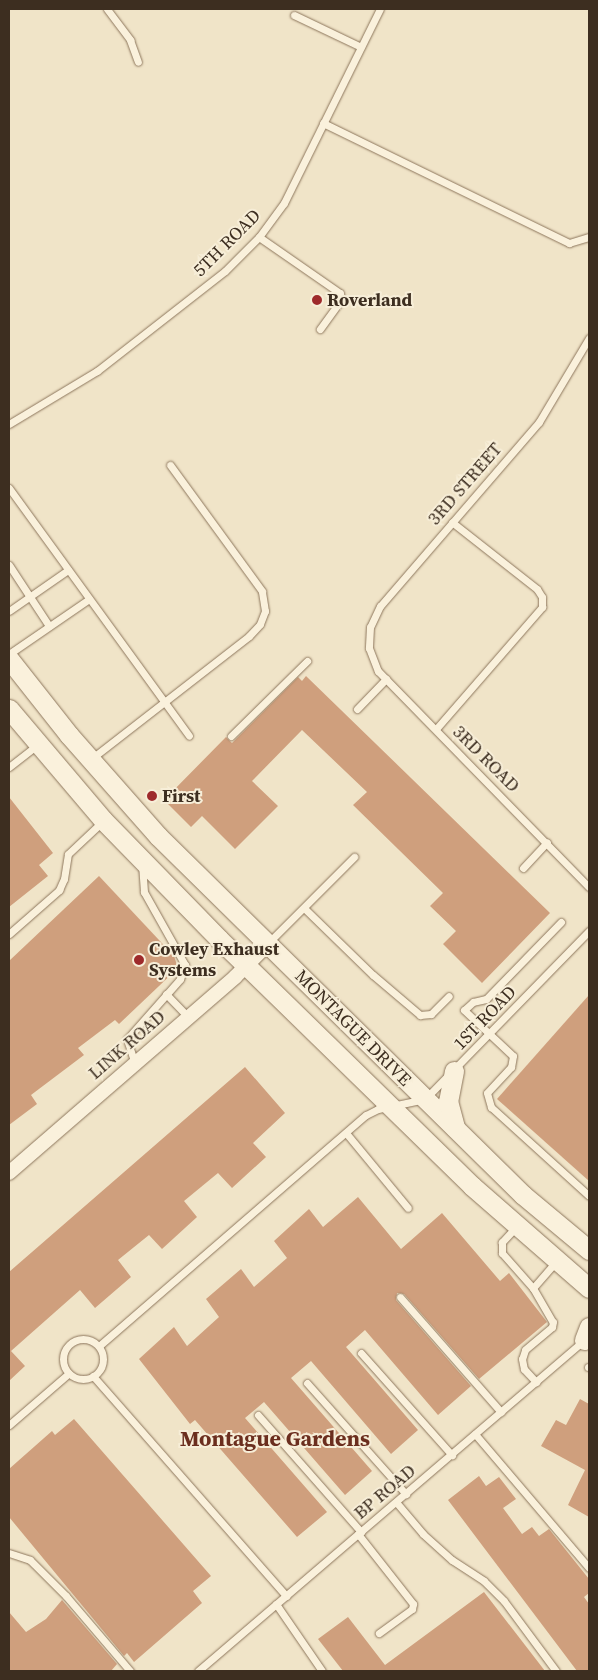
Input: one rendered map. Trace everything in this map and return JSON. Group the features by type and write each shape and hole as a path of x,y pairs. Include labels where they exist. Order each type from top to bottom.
{"main road":[{"name":"MONTAGUE DRIVE","path":"9,659 90,760 158,836 523,1195 589,1250"},
{"name":"MONTAGUE DRIVE","path":"9,709 103,820 141,860 390,1106 516,1227 586,1286"},
{"path":"454,1071 448,1101 456,1130"},
{"path":"586,1286 589,1305"}],"street":[{"name":"LINK ROAD","path":"9,1173 248,966 268,944"}],"lane":[{"path":"107,9 130,40 138,62"},
{"name":"5TH ROAD","path":"9,424 97,370 134,343 225,271 259,236 284,203 380,9"},
{"path":"294,15 361,47"},
{"path":"323,124 569,243 589,237"},
{"path":"259,236 340,293 341,300 320,329"},
{"name":"3RD STREET","path":"369,648 370,627 380,606 539,422 589,338"},
{"path":"90,760 249,636 260,624 266,600 262,592 170,465"},
{"path":"9,488 189,736"},
{"path":"436,730 542,607 542,598 537,589 452,522"},
{"path":"9,565 50,626"},
{"path":"9,612 68,570"},
{"path":"9,654 89,598"},
{"name":"3RD ROAD","path":"369,648 378,671 589,887"},
{"path":"231,736 307,661"},
{"path":"357,709 386,679"},
{"path":"9,767 38,744"},
{"path":"9,934 59,890 64,879 68,854 103,820"},
{"path":"523,868 547,842"},
{"path":"268,944 354,857"},
{"path":"134,1064 127,1039 180,980 185,965 144,892 141,860"},
{"path":"304,908 373,974 420,1015 431,1014 449,996"},
{"path":"560,922 486,999 474,1002 464,1010 513,1056 514,1062 487,1093 491,1106 589,1196"},
{"name":"1ST ROAD","path":"425,1099 490,1035 589,931"},
{"path":"166,994 188,1017"},
{"path":"99,1346 366,1115 390,1106 425,1099"},
{"path":"346,1133 408,1208"},
{"path":"516,1227 500,1247 505,1259 533,1288 553,1322 552,1327 525,1350 522,1359 524,1369 536,1382"},
{"path":"533,1288 556,1262"},
{"path":"400,1297 501,1412"},
{"name":"BP ROAD","path":"198,1671 452,1455 536,1382 587,1334"},
{"path":"87,1339 99,1346 102,1366 93,1376 80,1379 69,1373 63,1358 68,1346 73,1341 87,1339"},
{"path":"361,1353 452,1455"},
{"path":"9,1425 69,1373"},
{"path":"93,1376 286,1596"},
{"path":"307,1383 406,1494"},
{"path":"258,1415 360,1533 413,1604 412,1609 380,1633"},
{"path":"475,1434 589,1568"},
{"path":"396,1502 423,1534 452,1560 484,1581 504,1601 556,1671"},
{"path":"9,1553 30,1560 66,1596 130,1671"},
{"path":"276,1604 322,1671"}],"building":[{"path":"306,676 550,913 482,983 443,944 456,931 430,906 443,893 353,805 367,792 302,730 252,781 278,806 235,849 202,816 191,827 164,800 226,737 232,743 298,677 302,681"},
{"path":"9,797 53,853 39,865 48,876 9,907"},
{"path":"99,876 174,956 178,968 119,1024 115,1020 78,1048 84,1055 31,1095 37,1104 9,1125 9,961"},
{"path":"589,995 589,1181 497,1099"},
{"path":"245,1067 285,1113 253,1143 266,1157 232,1188 218,1173 184,1201 197,1217 162,1249 149,1235 118,1260 131,1277 95,1308 80,1290 11,1351 25,1366 9,1381 9,1272"},
{"path":"358,1197 401,1249 442,1213 500,1281 509,1273 547,1322 479,1379 404,1294 397,1293 396,1300 471,1386 438,1415 365,1330 346,1347 418,1430 391,1454 311,1361 291,1378 372,1471 345,1495 264,1402 245,1418 327,1512 297,1537 195,1420 190,1424 139,1359 174,1327 187,1346 219,1317 206,1299 241,1269 254,1287 287,1258 274,1241 309,1209 323,1227"},
{"path":"580,1399 589,1404 589,1517 568,1505 585,1470 541,1446 556,1420 566,1425"},
{"path":"74,1419 211,1576 193,1591 202,1603 134,1662 127,1653 124,1656 9,1517 9,1469 52,1431 55,1435"},
{"path":"479,1476 486,1486 499,1477 516,1499 503,1508 522,1534 532,1527 539,1536 549,1529 589,1579 589,1593 584,1597 589,1604 589,1671 577,1671 448,1500"},
{"path":"484,1592 545,1671 343,1671 318,1639 348,1617 385,1665"},
{"path":"62,1600 117,1664 111,1671 9,1671 9,1612 26,1632 46,1619"}],"place":[{"name":"Roverland","path":"317,300"},
{"name":"First","path":"152,796"},
{"name":"Cowley Exhaust Systems","path":"139,960"}],"district":[{"name":"Montague Gardens","path":"275,1439"}]}
